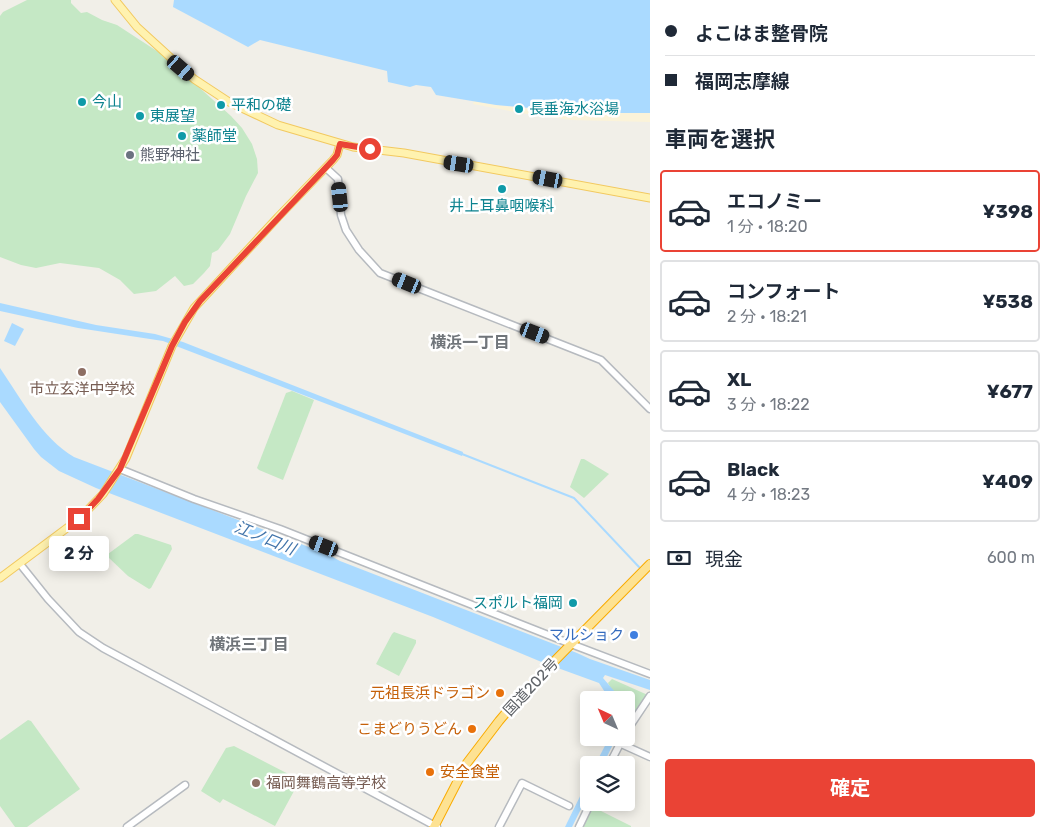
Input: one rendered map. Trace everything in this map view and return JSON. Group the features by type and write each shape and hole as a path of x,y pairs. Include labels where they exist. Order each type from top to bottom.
{"highway":[{"name":"国道202号","path":"435,827 460,775 472,756 516,700 650,564"}],"main road":[{"path":"115,0 137,28 194,79 249,113 278,125 340,144 520,173 650,198"},
{"path":"0,578 79,519 103,494 120,469 177,336 200,301 326,168 337,155 340,144"}],"street":[{"path":"326,168 338,179 342,215 346,230 359,250 380,272 601,360 650,409"},
{"path":"120,469 211,505 280,528 569,646 650,674"},
{"path":"20,564 48,599 79,632 103,648 435,827"},
{"path":"635,718 650,696"},
{"path":"631,746 650,757"},
{"path":"499,827 522,783 569,806"},
{"path":"127,827 185,785"},
{"path":"579,827 587,811"}],"green space":[{"path":"27,0 71,0 71,3 81,13 87,12 117,25 163,55 231,116 242,128 252,144 257,159 258,173 230,234 218,250 212,253 210,266 193,284 184,286 175,276 156,291 134,294 120,280 99,268 60,263 36,268 21,265 0,257 0,16 3,12"},
{"path":"292,391 314,400 283,480 257,468 286,393"},
{"path":"581,459 609,474 584,498 570,487"},
{"path":"135,534 171,545 172,549 149,589 128,576 108,557 108,554"},
{"path":"394,632 416,640 399,676 376,664"},
{"path":"612,679 650,696 635,718 635,691 612,691 608,683"},
{"path":"28,720 31,721 80,789 27,827 15,827 0,806 0,740"},
{"path":"234,746 300,780 275,826 223,799 220,803 201,791 226,748"},
{"path":"586,811 601,811 631,826 631,827 579,827"}],"sand":[{"name":"長垂海水浴場","path":"474,101 539,110 650,113 650,122 571,120 473,104"}],"water":[{"path":"174,0 650,0 650,113 584,113 496,105 436,95 431,87 416,85 410,87 388,82 387,71 260,40 248,47 173,7"},
{"path":"0,303 96,325 155,334 183,342 463,452 462,456 163,341 78,328 0,311"},
{"path":"12,323 24,329 15,346 4,341"},
{"name":"江ノ口川","path":"0,368 42,429 62,449 74,457 327,554 340,561 590,659 650,680 650,690 605,675 603,678 614,691 604,691 599,683 544,663 433,617 96,488 59,471 41,457 0,402"},
{"path":"605,746 612,746 607,756 600,756"},
{"path":"580,796 580,811 572,827 565,827"}],"waterway":[{"path":"462,454 574,498 639,567"}],"place":[{"name":"今山","path":"82,102"},
{"name":"平和の礎","path":"221,105"},
{"name":"長垂海水浴場","path":"519,109"},
{"name":"東展望","path":"140,116"},
{"name":"薬師堂","path":"182,136"},
{"name":"熊野神社","path":"130,155"},
{"name":"井上耳鼻咽喉科","path":"502,189"},
{"name":"市立玄洋中学校","path":"82,372"},
{"name":"スポルト福岡","path":"573,603"},
{"name":"マルショク","path":"634,635"},
{"name":"元祖長浜ドラゴン","path":"500,693"},
{"name":"こまどりうどん","path":"472,729"},
{"name":"安全食堂","path":"430,772"},
{"name":"福岡舞鶴高等学校","path":"256,783"}],"district":[{"name":"横浜一丁目","path":"470,342"},
{"name":"横浜三丁目","path":"249,644"}],"route":[{"path":"79,519 103,494 120,469 172,346 185,322 200,301 333,160 337,155 340,144 370,149"}]}
